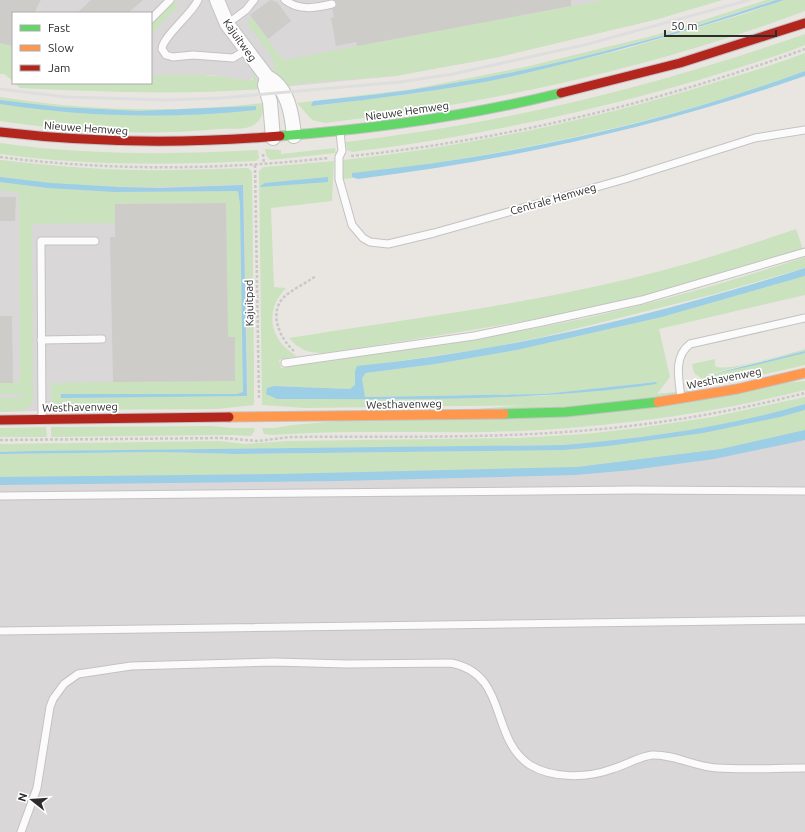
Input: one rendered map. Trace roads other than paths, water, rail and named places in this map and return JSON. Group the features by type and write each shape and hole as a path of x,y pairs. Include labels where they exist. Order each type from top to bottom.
{"main road":[{"name":"Nieuwe Hemweg","path":"0,132 54,138 118,142 212,142 340,132 468,114 580,90 681,64 805,23"},
{"name":"Westhavenweg","path":"0,420 531,414 596,410 681,399 736,389 805,373"}],"street":[{"name":"Kajuitweg","path":"218,0 227,24 267,77 275,81 291,108 294,136"},
{"path":"267,77 266,85 270,102 274,138"}],"lane":[{"path":"152,18 170,0"},
{"path":"198,0 181,23 164,42 163,52 173,57 193,55 233,58 246,50"},
{"path":"227,24 246,10 254,0"},
{"path":"285,0 297,6 306,8 332,4"},
{"name":"Centrale Hemweg","path":"340,132 342,152 339,157 338,179 348,217 356,232 370,242 388,244 434,233 625,179 755,138 805,130"},
{"path":"42,420 41,241 95,241"},
{"path":"285,363 474,336 542,322 642,300 805,252"},
{"path":"681,399 678,364 682,352 690,344 805,318"},
{"path":"41,340 102,339"},
{"path":"0,496 626,490 805,491"},
{"path":"0,631 805,620"},
{"path":"21,832 37,788 50,707 58,691 70,678 78,674 131,666 274,662 347,664 451,663 466,667 482,678 488,685 509,741 514,750 530,765 545,771 560,774 586,775 612,769 632,760 653,755 671,757 716,768 805,768"}],"water":[{"path":"776,0 784,0 652,40 518,75 415,93 311,105 313,101 442,85 485,78 569,60 653,38 735,14"},
{"path":"805,71 805,76 750,94 695,111 584,140 472,162 358,179 352,177 352,173 467,158 525,148 639,123 750,90"},
{"path":"0,100 59,107 138,111 256,106 256,110 192,115 96,114 63,112 0,104"},
{"path":"0,177 51,183 119,187 160,188 243,185 247,396 61,398 61,394 237,394 243,392 240,204 238,191 115,192 48,188 0,182"},
{"path":"328,177 328,182 260,186 265,183"},
{"path":"805,268 805,276 662,317 517,350 436,364 366,373 362,378 365,397 544,394 656,382 657,384 610,390 515,397 277,399 266,394 267,388 274,386 350,389 355,385 355,371 357,366 471,351 584,329 695,301"},
{"path":"805,351 805,353 708,375"},
{"path":"805,404 805,410 780,417 703,433 608,446 563,450 237,454 160,452 0,454 0,452 33,451 564,445 656,435 716,425"},
{"path":"805,430 805,440 714,459 632,470 575,475 338,481 0,485 0,477 278,474 577,467 721,449"}],"railway":[{"path":"0,89 66,97 167,100 221,98 400,82 453,74 584,45 749,0"}]}
